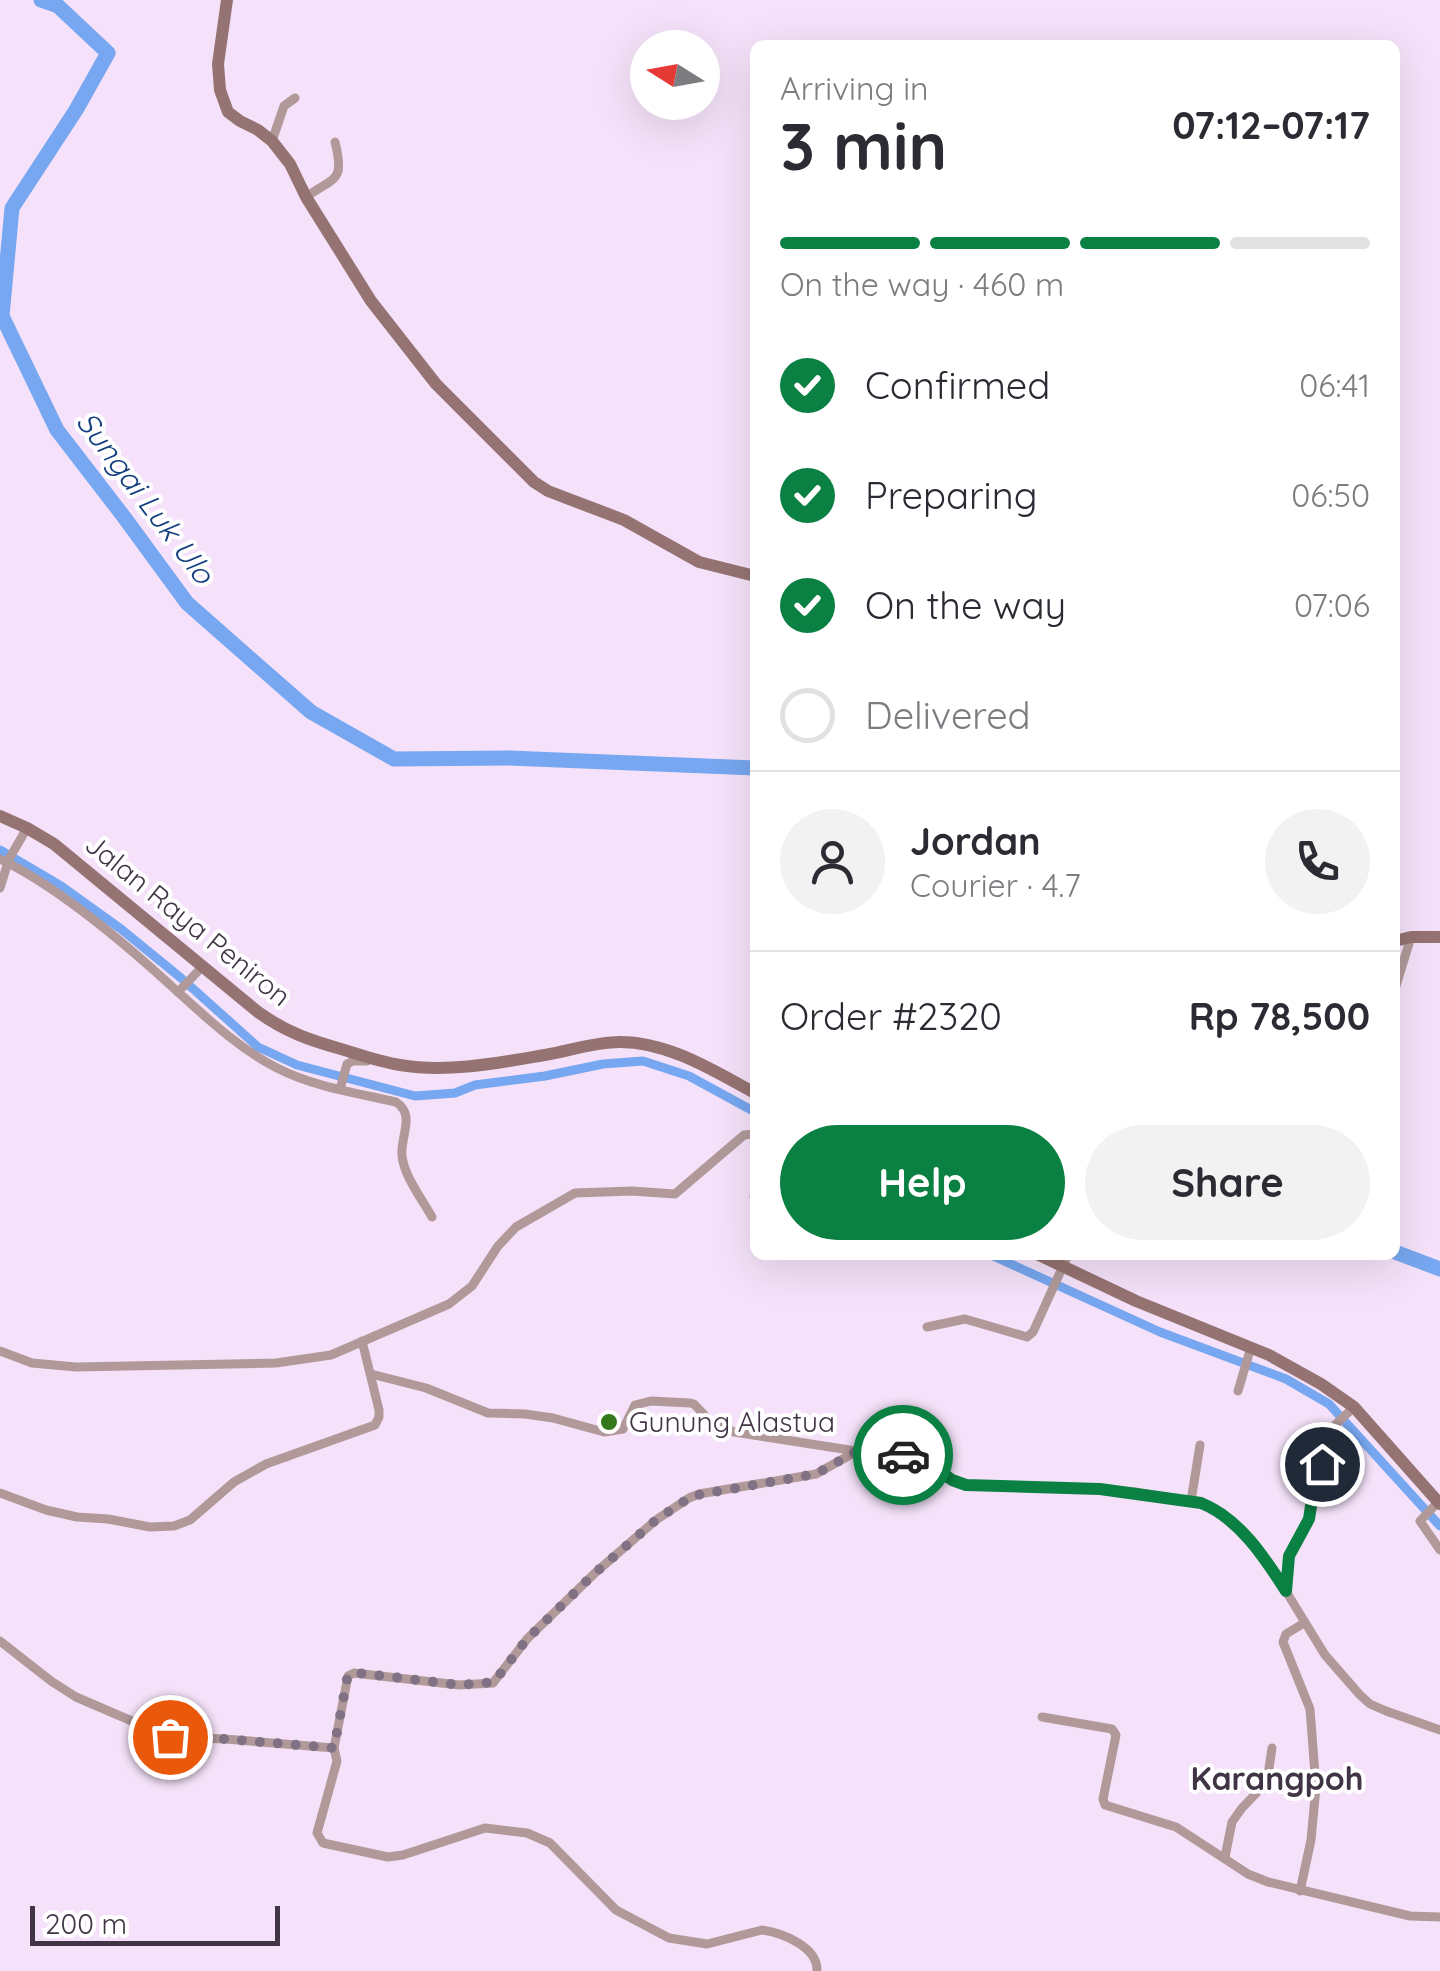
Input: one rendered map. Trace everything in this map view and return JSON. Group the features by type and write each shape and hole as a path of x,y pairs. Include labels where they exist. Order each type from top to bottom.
{"main road":[{"path":"228,0 218,64 223,102 233,117 258,130 275,131 290,164 311,193 371,301 436,384 534,482 624,520 699,562 750,575"},
{"name":"Jalan Raya Peniron","path":"0,816 54,844 199,970 284,1030 374,1060 442,1068 621,1042 683,1056 750,1090"},
{"path":"1400,940 1440,938"},
{"path":"1062,1266 1321,1384 1437,1505"}],"street":[{"path":"275,131 286,103 295,98"},
{"path":"311,193 334,179 340,168 336,142"},
{"path":"0,888 6,860 27,828"},
{"path":"6,860 60,895 180,990 246,1050 296,1076 396,1102 406,1110 404,1164 432,1216"},
{"path":"1400,973 1411,937"},
{"path":"180,990 199,970"},
{"path":"341,1086 346,1066 353,1061 374,1060"},
{"path":"0,1351 32,1363 76,1367 276,1364 331,1355 449,1304 472,1286 498,1246 516,1227 571,1195 590,1191 675,1194 744,1135 750,1134"},
{"path":"927,1327 965,1319 1027,1338 1062,1266"},
{"path":"0,1493 78,1517 150,1526 182,1524 234,1482 266,1464 375,1425 380,1410 362,1342"},
{"path":"1238,1391 1249,1352"},
{"path":"371,1374 426,1388 488,1413 540,1416 600,1432 623,1428 636,1405 651,1401 690,1403 712,1424 734,1432 922,1458 952,1480 966,1485 1100,1489 1191,1501 1216,1510 1268,1562 1325,1655 1370,1704 1440,1730"},
{"path":"1286,1591 1289,1556 1309,1519 1316,1474 1337,1447 1335,1425 1349,1412"},
{"path":"1191,1501 1200,1446"},
{"path":"818,1971 814,1956 768,1930 704,1944 669,1938 618,1912 550,1843 528,1833 485,1828 388,1858 325,1844 317,1834 337,1761 334,1748 347,1679 352,1673 460,1685 493,1683 527,1639 595,1573 656,1520 689,1498 816,1474 857,1451"},
{"path":"1437,1505 1420,1521 1440,1550"},
{"path":"1300,1891 1311,1840 1316,1786 1310,1709 1284,1642 1286,1634 1304,1623"},
{"path":"0,1641 76,1697 169,1737 334,1748"},
{"path":"1042,1717 1112,1729 1116,1735 1102,1799 1105,1806 1174,1826 1248,1874 1268,1882 1410,1916 1440,1917"},
{"path":"1224,1857 1232,1823 1267,1782 1272,1748"}],"waterway":[{"name":"Sungai Luk Ulo","path":"41,0 58,6 108,53 12,208 2,316 57,430 187,603 311,712 394,759 509,758 750,768"},
{"path":"0,850 61,886 121,929 258,1047 297,1065 415,1096 455,1093 475,1085 643,1061 689,1076 750,1109"},
{"name":"Sungai Luk Ulo","path":"1400,1254 1440,1269"},
{"path":"1002,1260 1160,1332 1286,1379 1329,1404 1440,1526"}],"way so far":[{"path":"170,1737 334,1748 350,1674 460,1685 494,1682 527,1639 595,1573 656,1520 692,1496 816,1474 857,1451 903,1455"}],"place":[{"name":"Gunung Alastua","path":"609,1422"}],"district":[{"name":"Karangpoh","path":"1277,1779"}],"route":[{"path":"903,1455 922,1458 952,1480 966,1485 1100,1489 1201,1503 1236,1526 1268,1562 1286,1591 1289,1556 1309,1519 1316,1474 1322,1464"}]}
